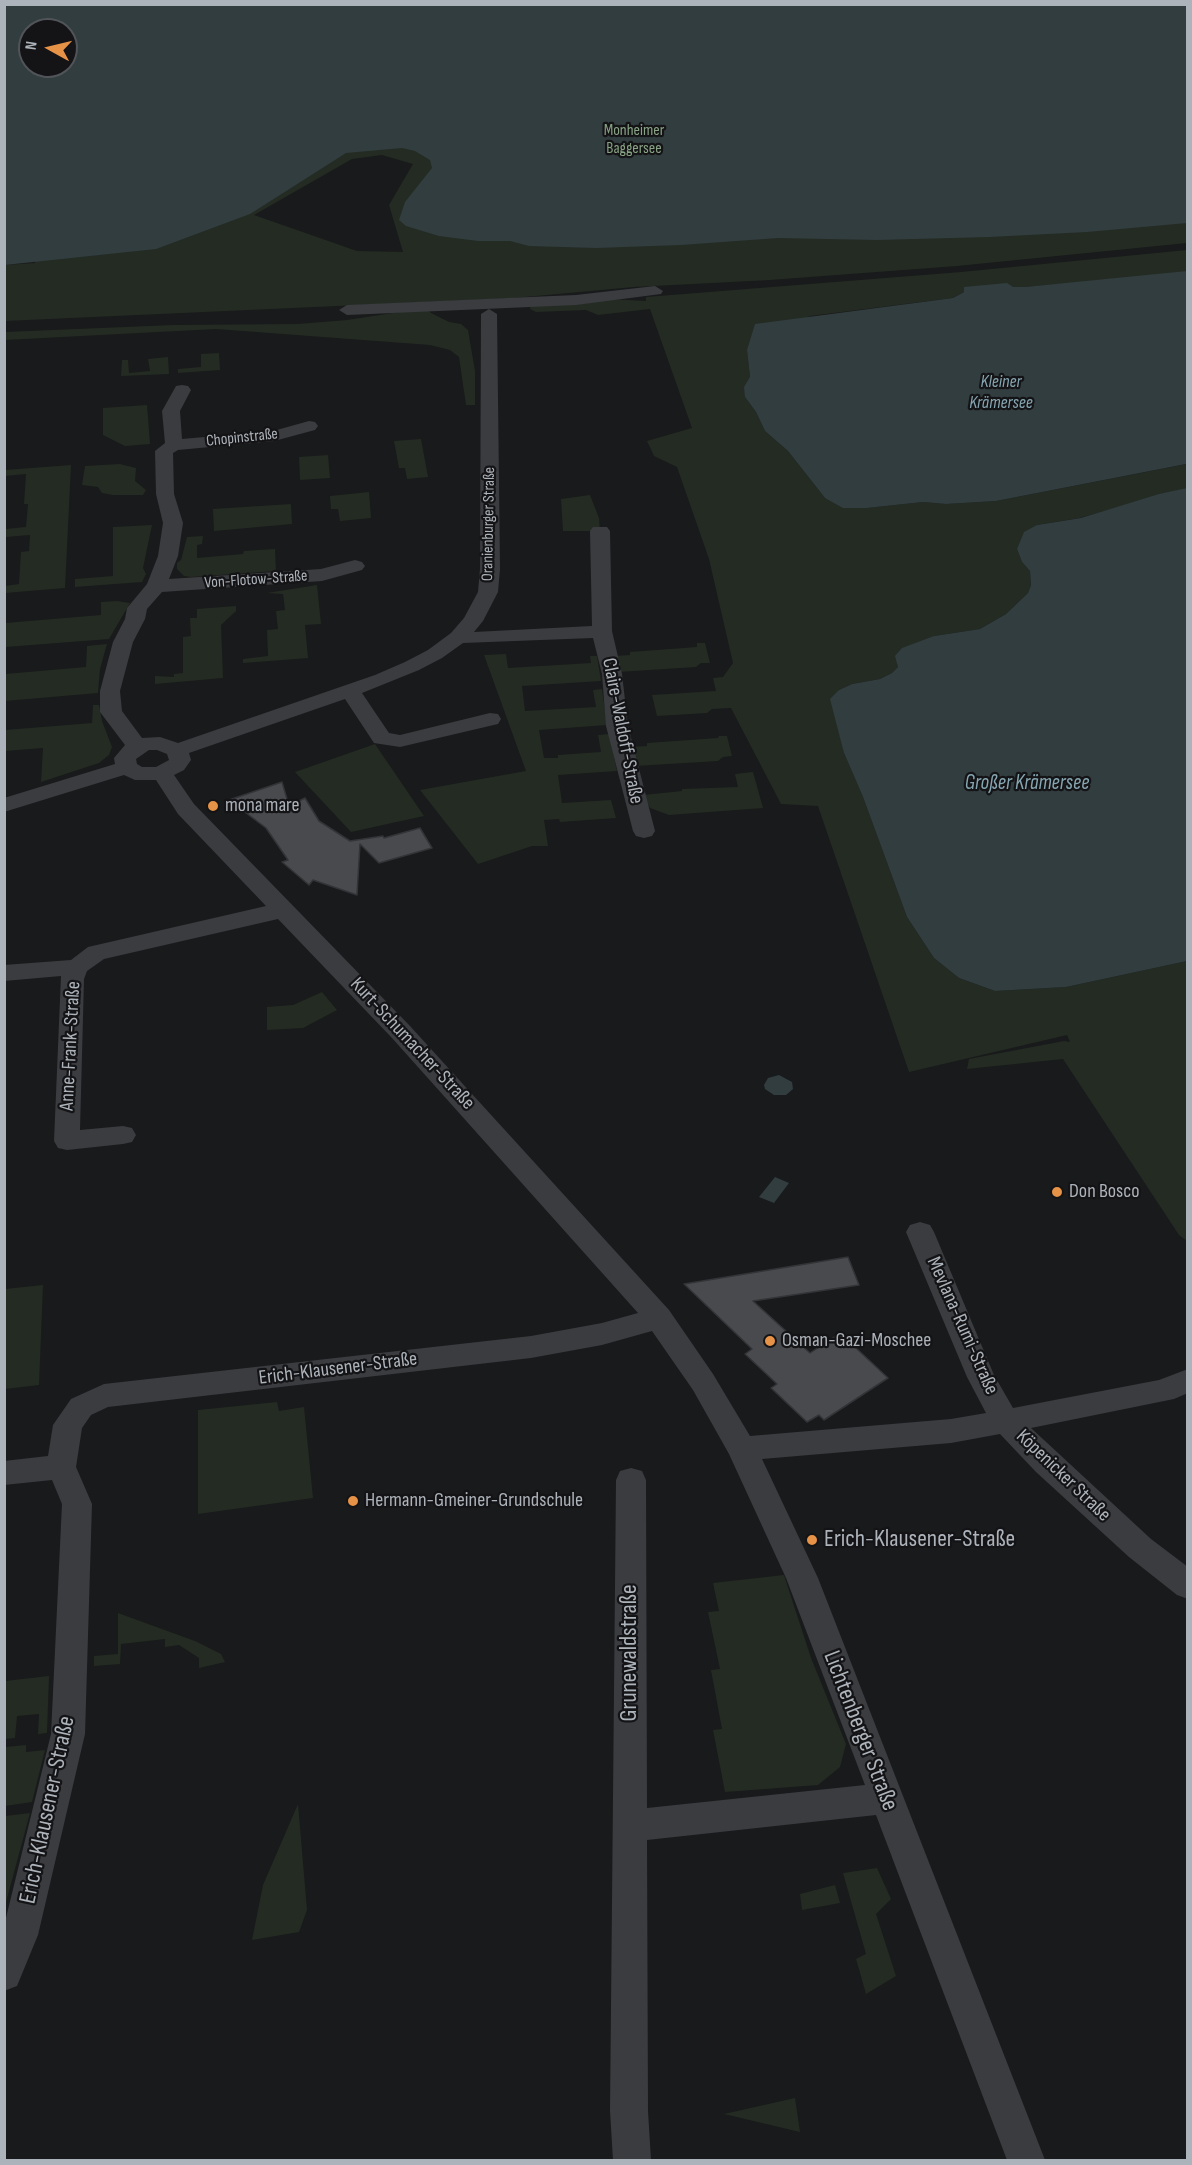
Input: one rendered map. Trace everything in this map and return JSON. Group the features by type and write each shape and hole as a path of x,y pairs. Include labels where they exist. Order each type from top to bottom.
{"street":[{"path":"347,310 576,300 655,291"},
{"name":"Oranienburger Straße","path":"177,750 412,666 435,654 458,637 482,606 490,581 489,314"},
{"path":"138,747 111,712 110,691 123,642 135,619 136,608 156,586 168,556 173,523 165,494 164,451 174,445 171,411 182,390"},
{"name":"Chopinstraße","path":"174,445 274,436 309,426"},
{"name":"Claire-Waldoff-Straße","path":"600,531 602,631 612,674 617,726 644,831"},
{"name":"Von-Flotow-Straße","path":"156,586 322,575 355,567"},
{"name":"Claire-Waldoff-Straße","path":"458,637 484,638 602,631"},
{"path":"349,689 382,738 400,741 490,719"},
{"path":"4,805 127,767 141,775 162,773 180,760 177,750 160,743 138,747 126,758 127,767"},
{"name":"Kurt-Schumacher-Straße","path":"162,773 186,809 415,1047 659,1318"},
{"name":"Anne-Frank-Straße","path":"123,1135 67,1141 72,979 76,967 96,953 283,910"},
{"path":"4,973 76,967"},
{"name":"Mevlana-Rumi-Straße","path":"920,1232 981,1377 1005,1420"},
{"name":"Lichtenberger Straße","path":"659,1318 703,1382 742,1449 802,1578 1026,2160"},
{"name":"Erich-Klausener-Straße","path":"4,1974 20,1935 70,1719 77,1504 61,1467 68,1425 81,1407 104,1396 531,1347 602,1334 659,1318"},
{"path":"1005,1420 1164,1390 1188,1380"},
{"name":"Köpenicker Straße","path":"742,1449 951,1431 1005,1420 1047,1463 1140,1548 1188,1586"},
{"path":"4,1473 61,1467"},
{"name":"Grunewaldstraße","path":"631,1480 629,2111 632,2160"},
{"path":"630,1826 885,1798"}],"green space":[{"name":"Monheimer Baggersee","path":"5,5 1187,5 1187,243 957,266 770,280 634,287 514,298 5,321 4,265 35,263","holes":["382,155 413,164 389,205 403,252 357,251 254,215 352,159"]},
{"path":"1187,250 1187,271 1178,274 1025,287 964,288 964,292 953,298 810,316 747,350 750,377 745,397 756,412 765,431 788,451 825,498 867,508 923,502 946,504 996,501 1187,464 1187,488 1080,518 1037,525 1023,537 1017,549 1022,562 1030,571 1031,585 1028,593 1006,614 980,629 934,636 897,660 898,667 892,673 880,679 852,684 839,690 844,753 863,797 907,917 934,958 959,978 995,991 1066,987 1187,961 1187,1241 1179,1235 1063,1059 967,1069 969,1059 1064,1041 1070,1042 1067,1035 909,1072 818,806 781,804 731,708 712,709 707,713 657,716 652,695 716,691 713,678 723,677 733,663 709,559 677,467 654,456 647,441 692,428 650,309 598,315 586,310 536,312 530,309 531,304 610,299 646,301 646,297 961,272"},
{"path":"426,308 431,313 449,322 461,324 468,330 475,371 475,405 466,405 459,357 450,350 430,345 216,329 5,340 5,332 173,325 298,324 347,320"},
{"path":"219,353 220,370 178,373 178,369 201,367 201,354"},
{"path":"168,357 169,374 121,376 122,360 128,360 129,373 150,371 148,359"},
{"path":"147,405 150,444 125,446 103,435 103,408"},
{"path":"421,439 428,477 407,479 405,468 399,468 394,441"},
{"path":"328,455 330,478 300,480 299,457"},
{"path":"120,464 136,468 135,481 146,490 143,495 113,495 102,493 98,487 82,485 85,466"},
{"path":"71,465 65,588 5,593 5,586 19,584 21,552 29,551 30,535 5,537 5,529 26,527 28,504 24,504 26,474 5,476 5,470"},
{"path":"369,492 371,518 340,521 338,509 331,509 330,496"},
{"path":"590,495 599,518 600,531 563,531 561,499"},
{"path":"291,504 292,524 214,531 213,509"},
{"path":"152,525 143,568 146,574 142,582 75,587 75,579 113,576 113,527"},
{"path":"203,536 202,544 197,545 197,558 275,549 276,571 184,576 177,569 177,563 181,560 187,537"},
{"path":"317,585 321,624 305,625 308,658 243,663 243,659 268,656 267,630 278,629 276,611 285,610 283,594 267,593"},
{"path":"101,602 130,603 109,639 5,647 5,623 101,615"},
{"path":"236,606 236,611 221,625 223,678 155,684 155,676 174,677 174,674 183,673 183,637 191,636 190,618 197,618 197,609"},
{"path":"697,643 705,643 710,663 701,663 696,667 618,672 615,656 630,655 630,652 697,647"},
{"path":"107,644 100,669 98,693 5,701 5,674 86,667 87,646"},
{"path":"506,654 508,668 591,663 590,656 597,656 601,681 522,686 525,711 596,707 593,690 602,689 607,725 539,730 544,758 601,752 598,735 609,734 617,771 558,775 562,803 611,800 616,818 560,822 559,819 544,820 548,846 532,846 478,864 420,790 526,771 484,655"},
{"path":"93,705 99,705 102,721 112,747 109,755 99,763 41,782 43,748 5,751 5,730 92,723"},
{"path":"727,736 732,756 723,757 718,761 635,766 630,747 647,746 647,743 718,738"},
{"path":"375,744 424,816 351,832 295,772"},
{"path":"753,772 763,808 669,815 650,808 643,795 682,791 682,789 738,787 735,774"},
{"path":"322,992 337,1010 303,1028 267,1030 267,1007 293,1005"},
{"path":"43,1285 39,1385 5,1389 5,1289"},
{"path":"277,1402 279,1411 304,1407 313,1498 198,1514 198,1410"},
{"path":"784,1575 811,1658 846,1744 840,1767 818,1785 725,1792 713,1730 722,1729 711,1670 720,1669 708,1612 719,1611 713,1583"},
{"path":"118,1613 195,1641 221,1654 225,1662 199,1668 199,1658 179,1645 165,1647 165,1639 121,1644 120,1664 94,1666 94,1656 118,1654"},
{"path":"49,1676 47,1733 38,1734 39,1714 17,1716 15,1738 5,1739 5,1681"},
{"path":"26,1745 26,1752 45,1750 32,1802 5,1806 5,1747"},
{"path":"298,1804 307,1910 299,1932 252,1940 263,1885"},
{"path":"30,1813 5,1906 5,1816"},
{"path":"877,1868 891,1899 876,1914 896,1976 866,1994 856,1959 866,1954 843,1873"},
{"path":"835,1885 840,1903 802,1910 800,1894"},
{"path":"795,2098 800,2132 724,2114"}],"water":[{"name":"Monheimer Baggersee","path":"4,5 1187,5 1187,223 1087,232 989,237 877,240 778,238 596,248 529,246 510,241 478,241 439,236 406,226 399,220 405,202 432,168 430,160 415,151 402,148 346,153 250,214 156,249 5,265"},
{"name":"Kleiner Krämersee","path":"1187,271 1186,464 996,501 946,504 923,502 843,508 825,498 788,451 765,431 756,412 745,397 744,387 750,377 747,350 755,324 953,298 964,292 964,287 1007,283 1013,287 1025,287"},
{"name":"Großer Krämersee","path":"1187,488 1187,961 1066,987 995,991 959,978 934,958 907,917 863,797 844,753 830,699 839,690 852,684 880,679 892,673 898,667 895,656 902,648 934,636 980,629 1006,614 1028,593 1031,585 1030,571 1022,562 1017,549 1024,532 1037,525 1081,518 1159,494"},
{"path":"779,1075 792,1082 793,1089 786,1095 774,1095 765,1089 764,1085 768,1078"},
{"path":"775,1177 789,1183 774,1203 759,1197"}],"building":[{"path":"282,782 289,806 305,798 319,821 350,841 383,836 384,838 420,828 432,848 379,863 360,844 357,895 313,880 309,885 282,862 288,860 266,828 229,800"},
{"name":"Osman-Gazi-Moschee","path":"848,1257 859,1285 753,1301 810,1353 840,1333 888,1378 824,1420 819,1415 807,1422 771,1388 777,1384 745,1354 752,1349 684,1284"}],"place":[{"name":"mona mare","path":"213,806"},
{"name":"Don Bosco","path":"1057,1192"},
{"name":"Osman-Gazi-Moschee","path":"770,1341"},
{"name":"Hermann-Gmeiner-Grundschule","path":"353,1501"},
{"name":"Erich-Klausener-Straße","path":"812,1540"}]}
